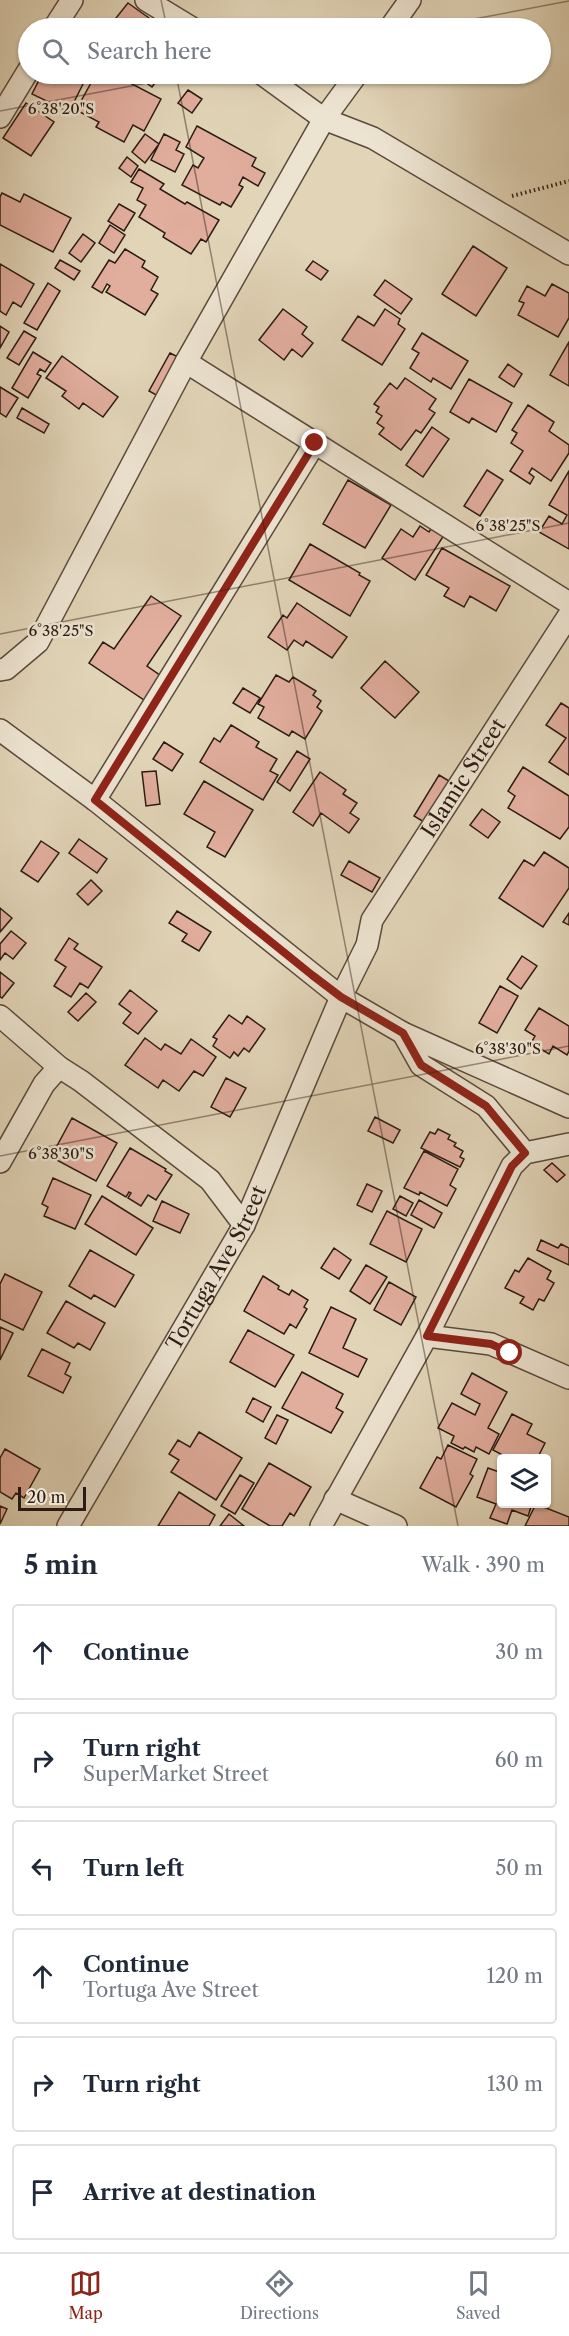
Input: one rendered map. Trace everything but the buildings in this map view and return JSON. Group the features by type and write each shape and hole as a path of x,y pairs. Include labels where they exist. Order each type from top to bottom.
{"street":[{"path":"60,18 72,0"},
{"path":"146,0 176,18"},
{"path":"397,18 410,0"},
{"path":"0,117 20,84"},
{"path":"276,84 324,119 373,138 569,254"},
{"path":"0,670 6,669 38,642 186,362 324,119 350,84"},
{"path":"186,362 569,603"},
{"path":"95,800 315,443"},
{"name":"Islamic Street","path":"341,997 367,945 372,920 569,615"},
{"path":"0,730 95,800 341,997 403,1033 569,1107"},
{"name":"Tortuga Ave Street","path":"68,1526 244,1225 341,997"},
{"path":"0,1016 59,1067 81,1081 210,1180 244,1225"},
{"path":"403,1033 421,1065 486,1106 525,1153"},
{"path":"0,1162 44,1084 59,1067"},
{"path":"321,1526 427,1336 512,1166 525,1153 569,1144"},
{"path":"427,1336 491,1344 569,1378"},
{"path":"335,1499 396,1526"}],"path":[{"path":"482,203 569,181"}],"route":[{"path":"315,443 95,800 341,997 403,1033 421,1065 486,1106 525,1153 512,1166 427,1336 470,1339 491,1344 510,1353"}]}
